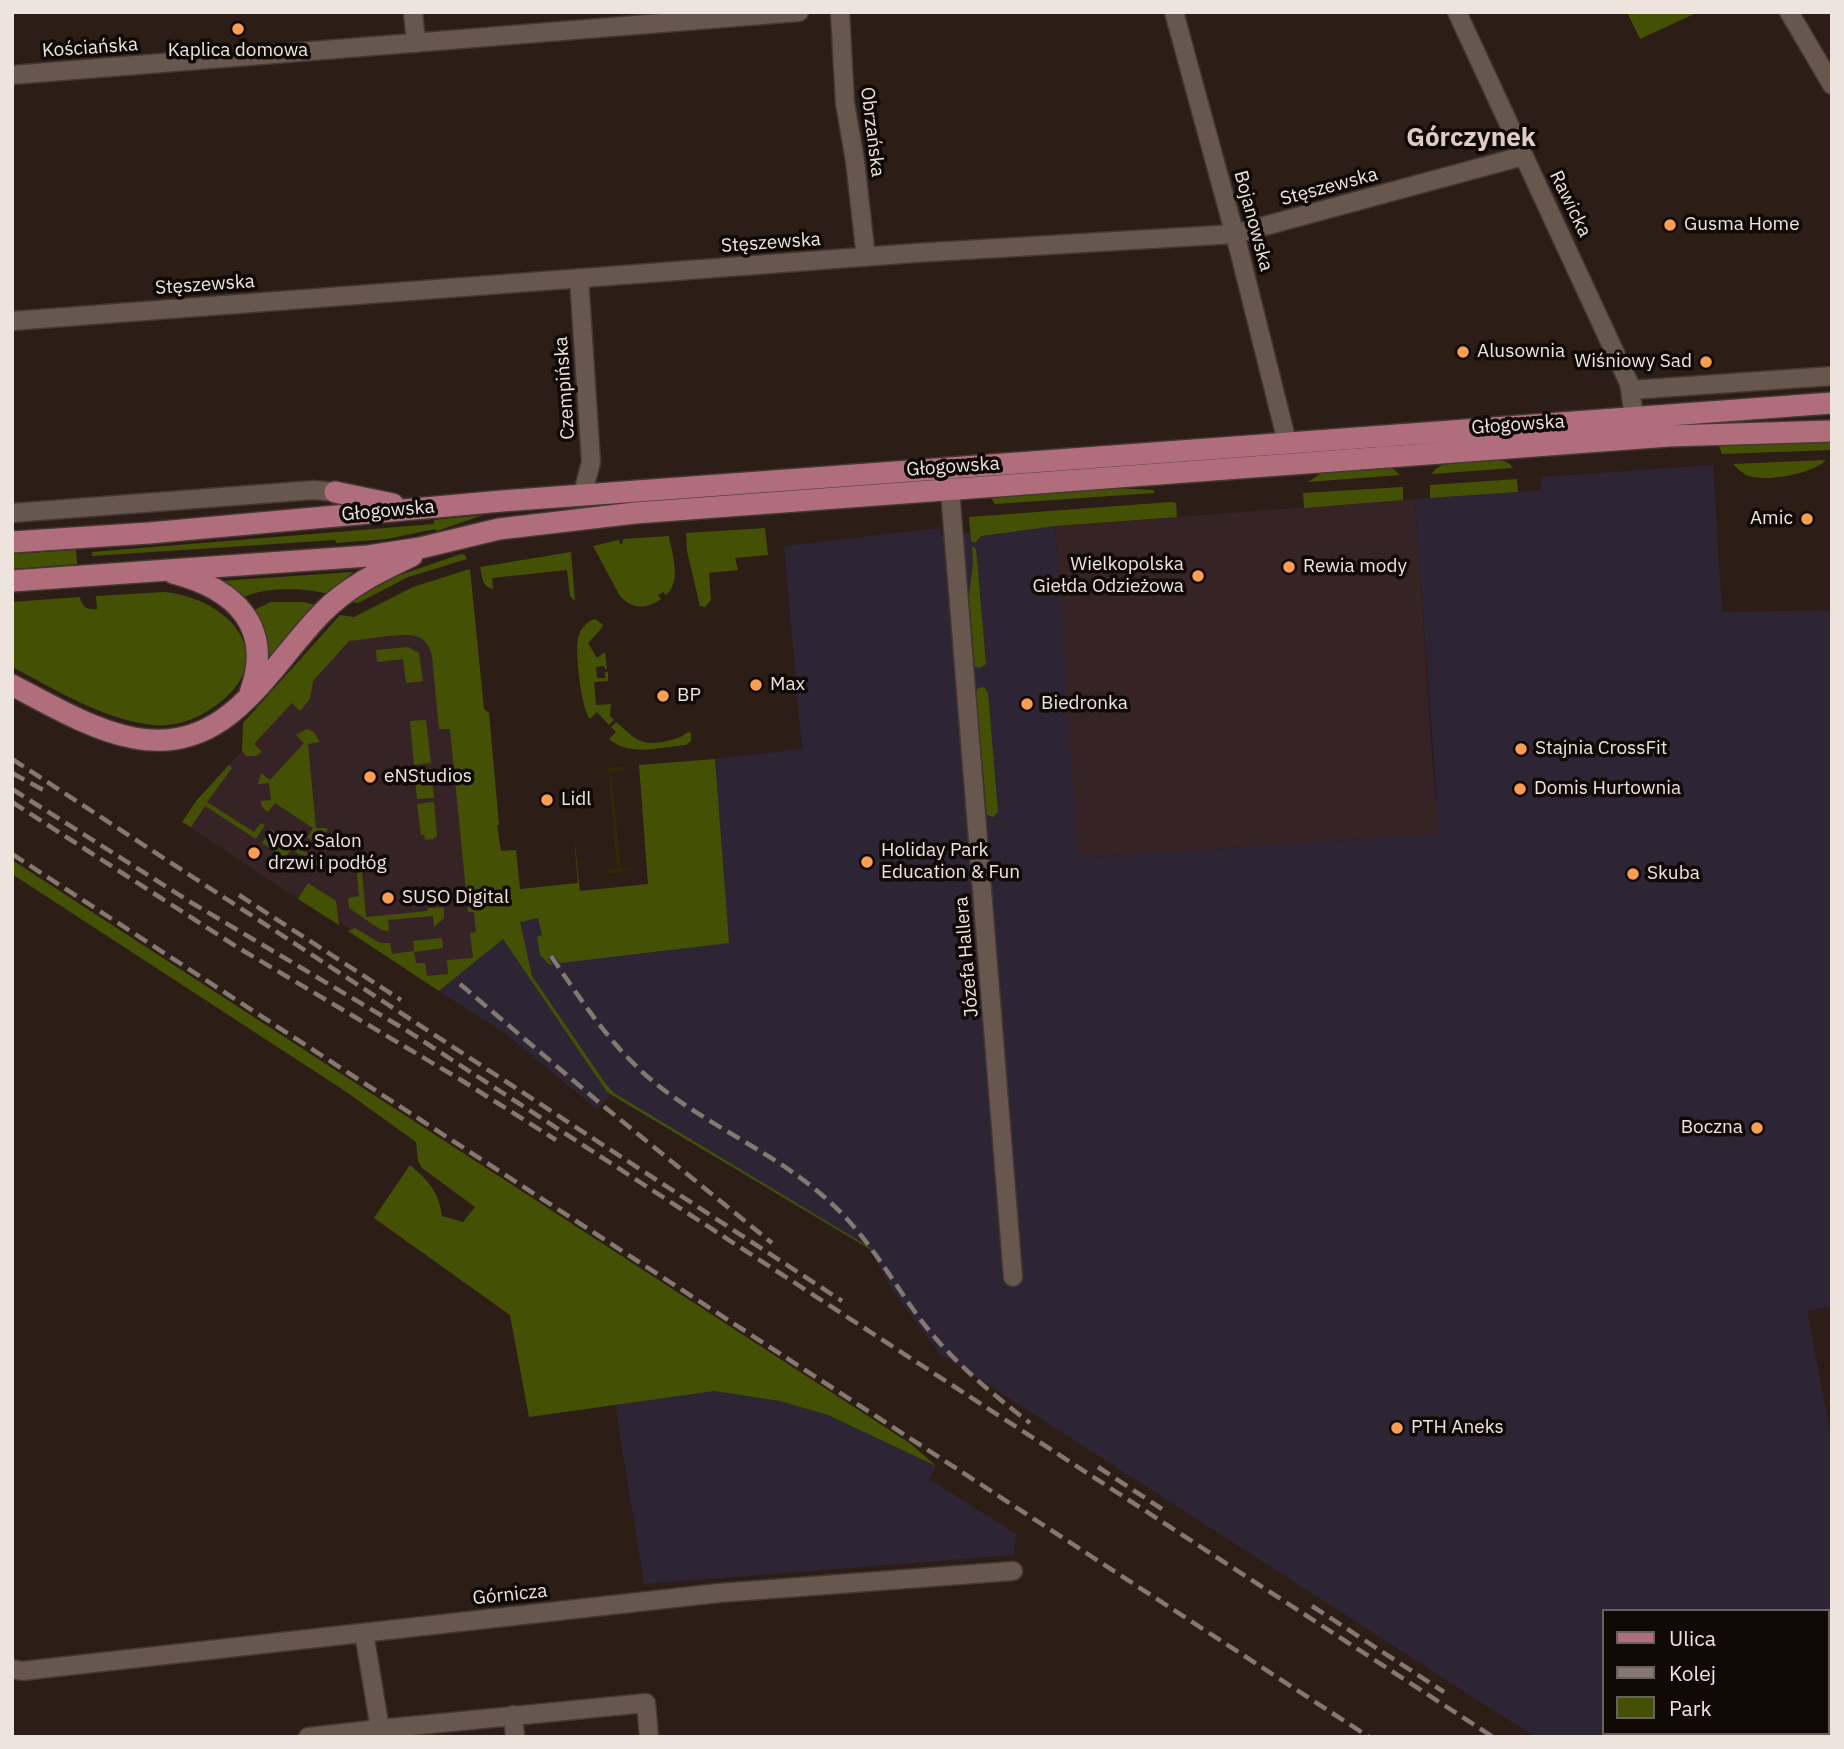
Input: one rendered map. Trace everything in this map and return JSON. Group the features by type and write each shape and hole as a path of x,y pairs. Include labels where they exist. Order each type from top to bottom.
{"main road":[{"name":"Głogowska","path":"12,542 585,494 1832,403"},
{"name":"Głogowska","path":"12,581 364,556 554,521 1669,436 1832,431"},
{"path":"335,492 412,508"},
{"path":"12,685 91,723 126,736 148,740 173,740 198,734 226,719 248,699 322,613 344,594 384,570 446,542"},
{"path":"154,570 184,576 207,585 245,613 254,630 258,651 256,673 248,699"}],"street":[{"path":"413,12 416,43"},
{"name":"Kościańska","path":"12,75 799,12"},
{"name":"Obrzańska","path":"840,12 845,103 866,257"},
{"name":"Bojanowska","path":"1174,12 1235,234 1287,442"},
{"name":"Rawicka","path":"1457,12 1632,390 1634,416"},
{"path":"1794,14 1832,85"},
{"name":"Stęszewska","path":"12,321 866,257 1199,234 1235,234 1523,156"},
{"name":"Czempińska","path":"579,278 591,462 585,494"},
{"path":"1632,390 1832,376"},
{"name":"Józefa Hallera","path":"948,467 1013,1277"},
{"path":"12,513 314,490 335,492"},
{"name":"Górnicza","path":"12,1669 22,1671 719,1593 1013,1571"},
{"path":"364,1633 380,1733"},
{"path":"308,1737 380,1733 513,1715 646,1703 649,1737"},
{"path":"513,1715 515,1737"}],"shaded area":[{"path":"1713,465 1722,612 1832,610 1832,1306 1807,1311 1832,1441 1832,1737 1535,1737 939,1353 894,1292 869,1249 611,1095 597,1109 506,1034 439,991 503,939 500,904 728,943 715,759 802,749 784,546 940,528 941,535 1055,526 1078,858 1439,834 1415,499 1541,490 1541,477"},
{"path":"1415,499 1439,834 1077,858 1055,526"},
{"path":"429,581 503,939 440,989 182,822 197,800 359,622"},
{"path":"714,1391 780,1401 828,1415 936,1466 929,1479 1016,1534 1014,1555 644,1584 615,1404"}],"green space":[{"path":"1627,12 1694,12 1694,14 1640,39"},
{"path":"1832,442 1831,450 1722,454 1719,446 1721,444"},
{"path":"1500,459 1513,468 1432,474 1436,469 1452,462"},
{"path":"1826,460 1799,473 1764,478 1746,475 1733,464"},
{"path":"1391,467 1400,475 1308,482 1323,472"},
{"path":"1517,479 1518,492 1430,498 1430,485"},
{"path":"1403,487 1403,500 1304,508 1303,493"},
{"path":"1113,488 1154,490 1154,493 995,504 990,497"},
{"path":"1176,503 1177,517 1055,526 981,536 975,543 971,541 969,517"},
{"path":"483,515 437,531 435,529 387,539 92,556 92,552 434,524 434,520"},
{"path":"765,528 768,555 735,558 738,570 709,573 711,600 705,607 700,606 687,551 686,533"},
{"path":"669,536 675,567 671,589 666,595 663,592 658,595 661,599 650,605 635,606 625,601 593,546 619,540 620,544 623,539"},
{"path":"972,546 976,549 986,664 980,668 975,667 969,597"},
{"path":"76,550 77,564 12,569 12,554"},
{"path":"571,552 575,601 570,596 567,570 492,578 493,589 485,584 482,577 480,567"},
{"path":"461,554 467,559 408,577 358,603 350,602 397,576"},
{"path":"470,569 484,709 489,713 501,851 516,850 520,889 578,883 574,837 580,891 648,884 639,765 715,759 729,943 560,963 553,954 548,958 553,965 540,955 537,937 542,935 538,918 520,922 532,976 614,1093 873,1251 607,1092 503,939 439,991 348,931 355,928 380,943 390,943 392,954 414,951 413,941 442,938 443,948 414,952 416,963 425,963 427,976 448,974 447,960 473,958 470,933 476,932 474,912 468,912 450,729 439,729 429,648 422,639 413,635 349,641 313,681 310,699 300,711 292,703 254,744 262,752 256,756 246,756 242,750 243,723 340,615 354,617 413,587"},
{"path":"353,572 328,594 285,589 261,591 243,598 220,581"},
{"path":"164,592 189,597 212,607 229,620 241,636 246,654 244,673 232,692 196,717 175,724 153,725 117,717 64,694 12,665 12,602 80,597 86,607 97,609 96,596"},
{"path":"271,602 303,602 316,605 269,660 266,634 254,610"},
{"path":"595,619 603,625 588,643 597,658 605,652 607,669 604,666 596,667 597,678 605,678 605,672 608,672 608,681 594,682 596,705 611,704 610,716 614,720 609,725 597,712 590,719 580,680 578,638 584,626"},
{"path":"408,647 419,653 423,681 406,683 403,659 377,662 376,650"},
{"path":"984,687 988,693 998,812 993,817 987,815 976,692 978,688"},
{"path":"426,720 431,763 414,765 410,721"},
{"path":"616,722 640,741 668,741 688,732 691,733 691,741 686,745 656,749 626,748 609,739 616,732 611,727"},
{"path":"307,729 314,732 320,742 308,744 316,828 328,828 324,837 314,841 307,838 313,828 275,803 268,812 263,808 260,801 271,800 269,783 258,784 261,773 270,780 304,743 296,735"},
{"path":"229,765 232,768 207,802 254,832 261,823 265,825 256,839 205,806 191,827 182,822 197,800"},
{"path":"431,768 434,798 417,799 414,769"},
{"path":"434,802 437,836 425,840 424,835 421,835 417,804"},
{"path":"271,829 322,863 319,867 291,849 285,858 262,843"},
{"path":"12,860 911,1444 936,1466 828,1415 780,1401 714,1391 529,1417 510,1315 374,1218 410,1165 432,1187 442,1216 463,1222 475,1207 422,1168 418,1161 416,1142 345,1091 12,874"},
{"path":"357,872 362,872 366,917 444,907 444,918 434,927 433,916 388,920 389,931 381,930 349,908 348,898 359,896"},
{"path":"308,883 336,901 339,925 298,899"}],"sand":[{"path":"624,766 624,770 611,772 621,868 632,870 608,874 606,870 617,868 608,768"}],"railway":[{"path":"12,759 842,1301"},
{"path":"12,773 45,791"},
{"path":"12,789 192,903 406,1030 1493,1737"},
{"path":"12,802 237,947 461,1080 556,1140"},
{"path":"12,854 1369,1737"},
{"path":"239,895 401,1000"},
{"path":"551,956 604,1030 633,1063 668,1093 793,1172 831,1203 866,1242 940,1344 983,1385 1030,1423"},
{"path":"460,984 601,1104 772,1243"},
{"path":"1098,1467 1162,1509"},
{"path":"1312,1606 1444,1692"}],"place":[{"name":"Kaplica domowa","path":"238,29"},
{"name":"Gusma Home","path":"1670,225"},
{"name":"Alusownia","path":"1463,352"},
{"name":"Wiśniowy Sad","path":"1706,362"},
{"name":"Amic","path":"1807,519"},
{"name":"Rewia mody","path":"1289,567"},
{"name":"Wielkopolska Giełda Odzieżowa","path":"1198,576"},
{"name":"Max","path":"756,685"},
{"name":"BP","path":"663,696"},
{"name":"Biedronka","path":"1027,704"},
{"name":"Stajnia CrossFit","path":"1521,749"},
{"name":"eNStudios","path":"370,777"},
{"name":"Domis Hurtownia","path":"1520,789"},
{"name":"Lidl","path":"547,800"},
{"name":"VOX. Salon drzwi i podłóg","path":"254,853"},
{"name":"Holiday Park Education & Fun","path":"867,862"},
{"name":"Skuba","path":"1633,874"},
{"name":"SUSO Digital","path":"388,898"},
{"name":"Boczna","path":"1757,1128"},
{"name":"PTH Aneks","path":"1397,1428"}],"district":[{"name":"Górczynek","path":"1471,138"}]}
